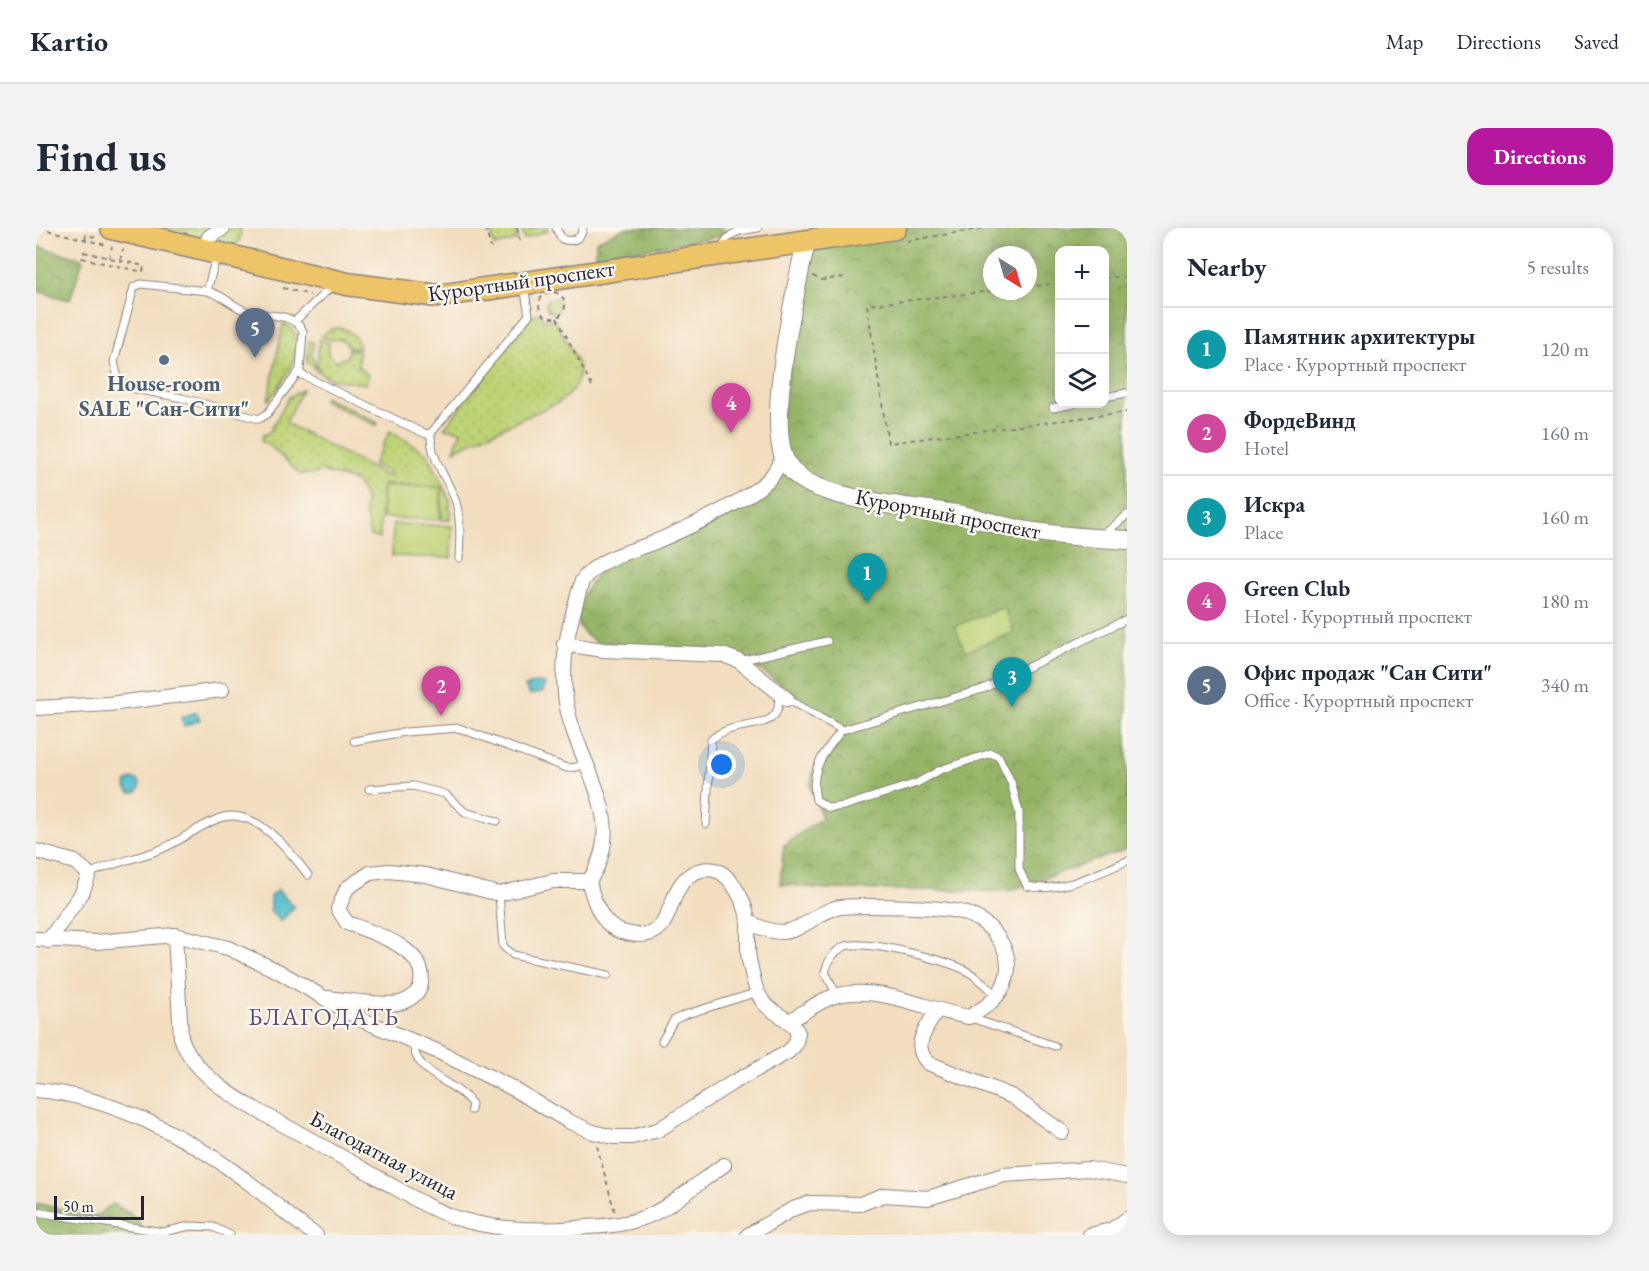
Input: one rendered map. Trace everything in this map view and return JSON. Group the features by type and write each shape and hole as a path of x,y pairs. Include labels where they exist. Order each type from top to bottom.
{"main road":[{"name":"Курортный проспект","path":"112,228 336,282 383,291 438,296 806,242 849,232 895,228"}],"street":[{"path":"210,252 209,237 223,228"},
{"path":"42,940 118,941 175,935 228,948 278,971 362,1020 413,1041 510,1087 593,1132 613,1137 632,1137 658,1130 732,1083 788,1052 798,1039 798,1033 789,1021 769,1007 758,993 748,960 749,922 739,896 729,879 719,871 705,869 689,876 658,928 642,936 616,930 602,915 594,901 589,881 598,867 606,843 606,821 575,735 565,696 563,659 564,644 582,582 588,573 609,559 668,536 750,494 770,478 783,456 780,424 786,334 806,242"},
{"name":"Курортный проспект","path":"783,456 787,465 801,480 820,488 879,502 989,520 1020,529 1127,540"},
{"path":"564,644 603,650 723,655 739,661 783,696"},
{"path":"36,708 109,704 222,690"},
{"path":"36,851 75,862 89,874 82,893 42,940"},
{"path":"323,998 401,1003 415,995 421,985 422,973 409,953 397,943 347,923 341,917 338,909 347,888 370,873 398,872 447,879 499,894 553,881 589,881"},
{"path":"749,922 763,929 782,932 801,926 832,909 841,907 951,910 965,913 986,925 1007,954 1010,967 997,996 969,1017 936,1011 871,992 837,995 789,1021"},
{"name":"Благодатная улица","path":"175,935 184,1048 199,1069 219,1085 426,1206 464,1220 501,1227 561,1229 618,1224 655,1213 724,1165"},
{"path":"936,1011 918,1045 919,1053 928,1063 1012,1096 1062,1132"},
{"path":"36,1090 100,1103 186,1139 246,1180 316,1235"},
{"path":"748,1235 801,1205 817,1202 860,1204 884,1195 928,1198 1004,1175 1089,1169 1127,1176"},
{"path":"292,1218 302,1235"},
{"path":"1099,1234 1127,1219"}],"lane":[{"path":"556,228 559,236 567,241 576,239 583,228"},
{"path":"721,254 728,237 736,230 758,228"},
{"path":"207,291 210,252"},
{"path":"295,321 336,282"},
{"path":"459,558 458,512 430,447 431,433 530,315 523,282"},
{"path":"141,284 207,291 221,295 244,310 282,316 295,321 303,331 304,339 298,373 267,414 259,419 208,407 182,398 130,388 118,378 114,362 134,287 141,284"},
{"path":"298,373 419,431 431,433"},
{"path":"1109,396 1127,393"},
{"path":"1100,538 1127,515"},
{"path":"1127,618 982,689 842,730 819,759 812,784 816,800 829,808 917,783 940,770 991,753 999,757 1011,782 1019,812 1019,869 1027,886 1040,890 1085,878 1127,861"},
{"path":"739,661 826,640"},
{"path":"706,824 711,740 718,733 749,723 766,722 773,718 783,696 842,730"},
{"path":"354,741 415,731 459,728 567,768 577,767 586,762"},
{"path":"369,789 413,786 445,794 465,812 497,821"},
{"path":"89,874 115,863 159,850 223,817 243,818 271,832 308,875"},
{"path":"499,894 500,933 503,946 513,955 608,975"},
{"path":"837,995 825,972 830,958 844,946 870,945 936,960 963,969 981,980 997,996"},
{"path":"662,1041 674,1020 684,1015 758,993"},
{"path":"969,1017 1055,1046"},
{"path":"413,1041 417,1059 425,1069 462,1091 472,1104 471,1110"},
{"path":"36,1212 74,1220 163,1232 190,1226 213,1227 230,1235"}],"path":[{"path":"39,228 112,246 109,258"},
{"path":"485,228 491,248"},
{"path":"517,228 520,242"},
{"path":"85,239 86,235 90,236"},
{"path":"120,260 123,249 131,251"},
{"path":"84,252 109,258 144,266 142,272 82,258 84,252"},
{"path":"812,272 816,279 845,277"},
{"path":"1109,278 1127,276"},
{"path":"1037,286 1055,284"},
{"path":"983,292 867,305 888,443 1127,412"},
{"path":"546,294 558,294 564,300 564,312 557,318 549,318 541,311 541,300 546,294"},
{"path":"557,318 594,390"},
{"path":"593,1132 618,1224"}],"green space":[{"path":"119,228 241,228 239,242 231,247"},
{"path":"515,228 518,240 494,246 490,229"},
{"path":"522,228 548,228 548,231 524,239"},
{"path":"625,228 723,228 722,236 596,257 596,241"},
{"path":"839,228 1127,228 1127,849 1008,891 826,889 780,884 784,845 822,818 810,785 817,761 842,728 743,658 597,642 586,635 577,617 582,597 602,569 750,496 783,460 781,424 806,246"},
{"path":"36,246 83,259 70,300 36,291"},
{"path":"550,298 556,298 560,305 556,312 550,312 546,308 546,302"},
{"path":"539,313 545,320 555,321 574,354 579,373 577,383 559,402 454,450 461,431 444,428 531,317"},
{"path":"283,324 289,326 295,333 295,352 285,378 268,401"},
{"path":"339,328 353,334 359,349 349,347 342,339 331,340 321,336 331,329"},
{"path":"319,339 329,343 328,354 336,361 347,357 349,348 359,352 358,366 369,376 365,384 330,379 320,373 317,364"},
{"path":"309,341 314,343 312,354 317,371 307,362"},
{"path":"302,390 286,423 388,477 390,473 373,465 390,431 428,454 450,501 450,520 442,520 442,487 382,485 380,538 370,536 365,514 365,497 355,481 320,471 316,474 300,474 270,446 261,441 263,435 269,433 289,397"},
{"path":"325,397 378,423 377,426 323,400"},
{"path":"383,486 441,487 440,520 382,518"},
{"path":"393,524 452,526 451,558 392,556"},
{"path":"1004,607 1014,632 965,651 955,626"},
{"path":"36,1203 94,1217 113,1204 137,1218 145,1235 36,1235"}],"water":[{"path":"535,683 545,683 543,692 530,695 525,687"},
{"path":"197,712 200,720 184,726 181,717"},
{"path":"133,779 138,781 140,786 138,791 133,793 128,791 126,786 128,781"},
{"path":"278,890 294,907 281,922 270,911 270,896"}],"place":[{"name":"Офис продаж \"Сан Сити\"","path":"255,358"},
{"name":"House-room SALE \"Сан-Сити\"","path":"164,360"},
{"name":"Green Club","path":"731,433"},
{"name":"Памятник архитектуры","path":"867,603"},
{"name":"Искра","path":"1012,707"},
{"name":"ФордеВинд","path":"441,716"}],"district":[{"name":"БЛАГОДАТЬ","path":"324,1016"}]}
